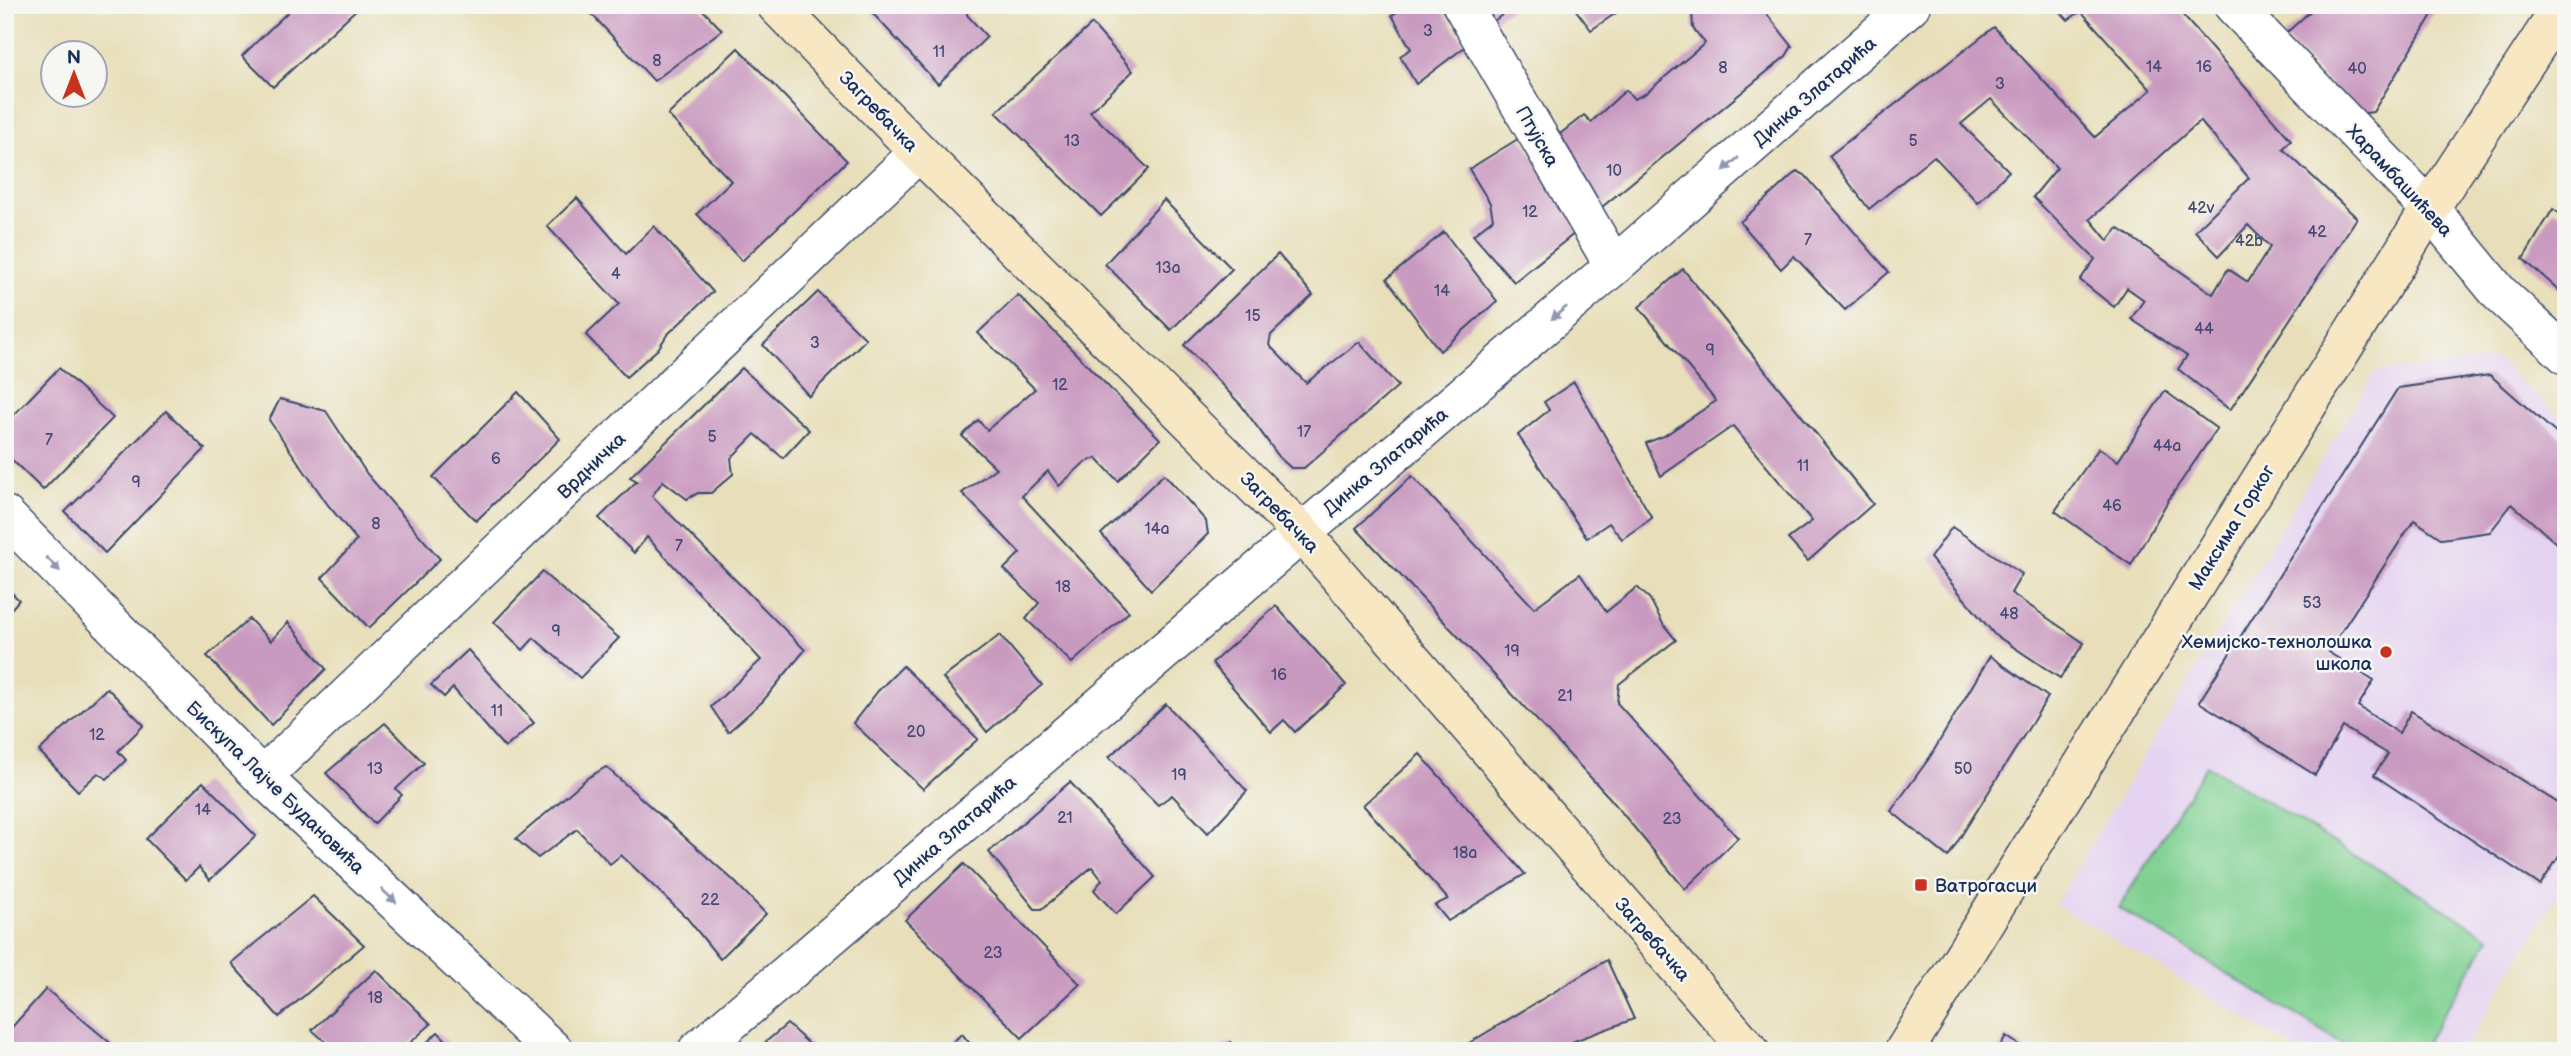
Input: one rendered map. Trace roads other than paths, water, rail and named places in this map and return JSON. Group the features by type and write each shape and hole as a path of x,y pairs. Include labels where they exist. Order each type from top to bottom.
{"main road":[{"name":"Загребачка","path":"776,5 919,152 1301,532 1750,1051"},
{"name":"Максима Горког","path":"1904,1051 2430,209 2563,5"}],"street":[{"name":"Птујска","path":"1462,5 1614,266"},
{"name":"Динка Златарића","path":"697,1051 1614,266 1911,5"},
{"name":"Харамбашићева","path":"2233,5 2430,209 2498,293 2566,355"},
{"name":"Врдничка","path":"262,778 919,152"},
{"name":"Бискупа Лајче Будановића","path":"5,515 262,778 554,1051"}],"place":[{"name":"Хемијско-технолошка школа","path":"2386,652"},
{"name":"Ватрогасци","path":"1921,885"}]}
